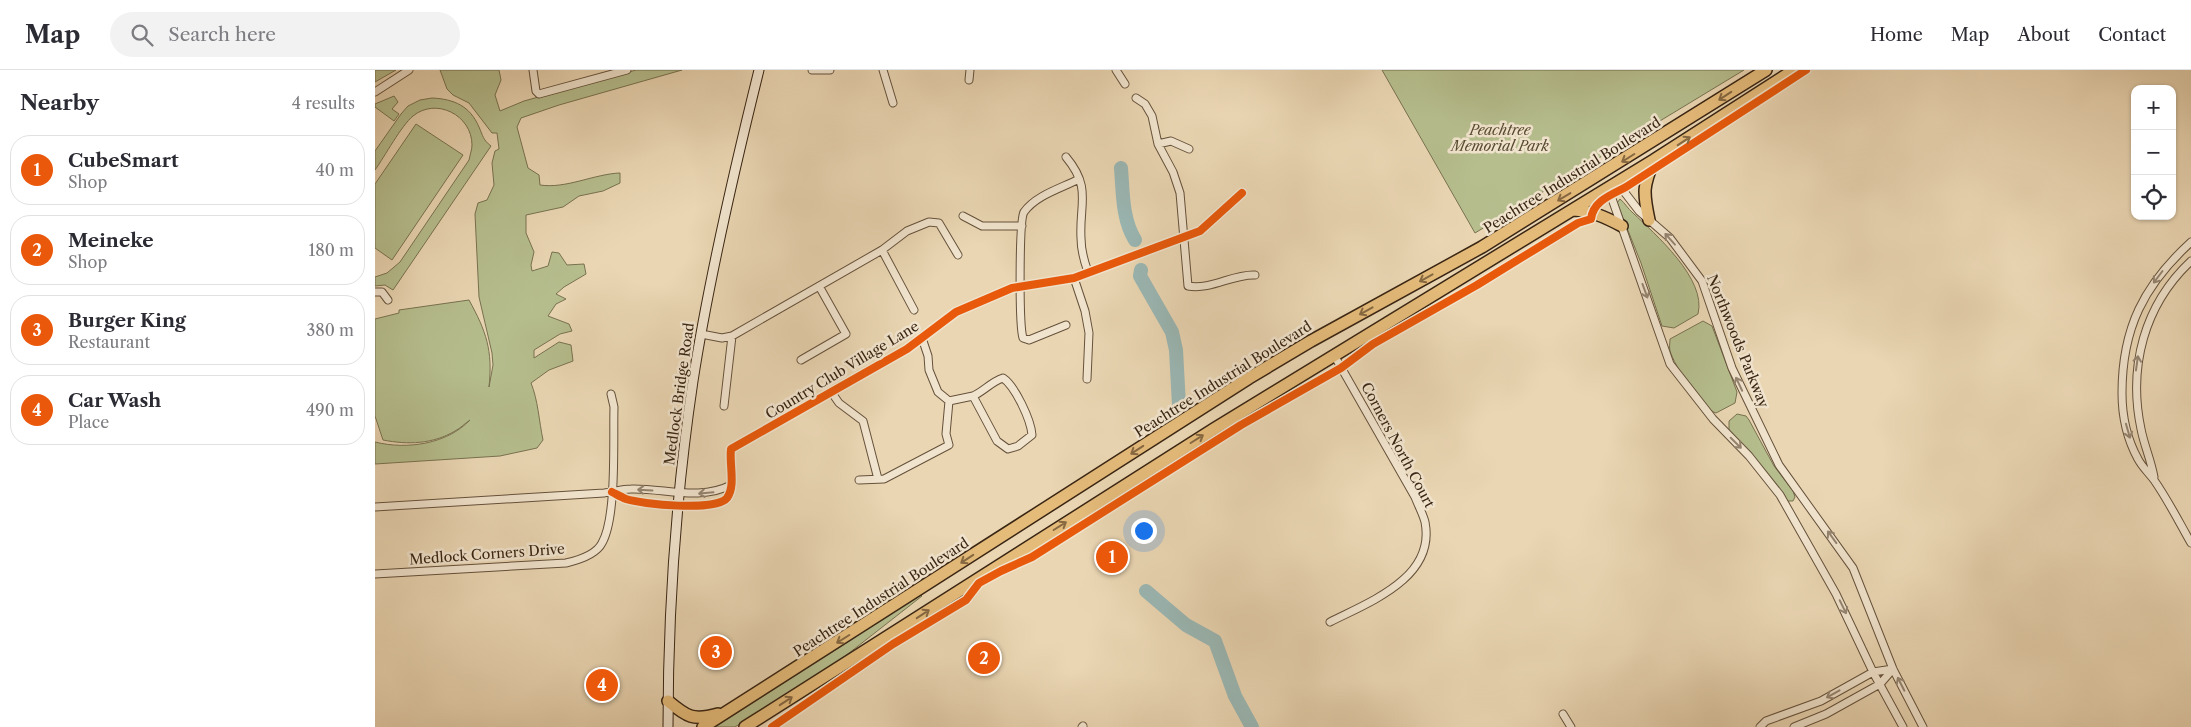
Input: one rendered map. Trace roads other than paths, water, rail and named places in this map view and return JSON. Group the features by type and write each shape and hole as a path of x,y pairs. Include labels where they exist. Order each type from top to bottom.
{"highway":[{"name":"Peachtree Industrial Boulevard","path":"703,727 1249,378 1311,341 1483,247 1766,70"},
{"path":"745,727 1333,355 1654,160 1794,70"},
{"path":"1649,220 1644,190 1645,181 1654,160"},
{"path":"1573,210 1588,211 1604,216 1622,226"},
{"path":"668,701 686,715 695,718 729,711"}],"main road":[{"name":"Medlock Bridge Road","path":"668,727 671,605 679,491 701,334 759,70"}],"street":[{"path":"375,92 409,70"},
{"path":"533,70 536,91 539,94 627,70"},
{"path":"812,70 830,70"},
{"path":"883,70 893,103"},
{"path":"969,80 970,70"},
{"path":"1116,70 1125,84"},
{"path":"1136,98 1145,104 1152,116 1158,144 1179,188 1188,286 1197,287 1217,284 1242,275 1255,275"},
{"path":"1158,144 1171,141 1189,149"},
{"path":"1066,157 1079,179 1084,195 1081,237 1082,250 1088,272"},
{"path":"1066,325 1029,340 1023,338 1020,287 1023,214 1032,203 1079,179"},
{"name":"Northwoods Parkway","path":"1622,189 1639,212 1670,238 1702,281 1732,368 1779,465 1853,568 1893,669 1923,727"},
{"name":"Country Club Village Lane","path":"731,485 729,460 731,449 907,349 956,312 1012,288 1074,278 1200,231 1242,193"},
{"path":"1611,196 1670,364 1713,419 1749,456 1781,495 1836,594 1873,672 1903,727"},
{"path":"963,216 983,226 1022,226"},
{"path":"701,334 721,338 732,336 882,250 907,231 929,222 939,223 958,255"},
{"path":"2191,242 2170,262 2151,286 2127,339 2122,364 2122,406 2127,432 2138,459 2154,480 2191,543"},
{"path":"882,250 914,310"},
{"path":"2154,480 2150,457 2141,429 2137,404 2137,362 2147,327 2178,273 2191,262"},
{"path":"1074,278 1085,311 1089,333 1087,379"},
{"path":"801,360 846,334 819,286"},
{"path":"375,292 382,292 388,300"},
{"path":"724,406 732,336"},
{"path":"922,338 928,356 929,370 938,392 949,401"},
{"name":"Corners North Court","path":"1330,622 1404,581 1417,566 1426,543 1425,522 1415,497 1333,355"},
{"path":"949,401 973,396 987,388 992,381 1003,378 1010,382 1031,426 1032,435 1018,446 1007,449 997,441 973,396"},
{"path":"832,393 839,403 863,421 877,479"},
{"name":"Medlock Corners Drive","path":"375,574 566,563 579,560 595,551 602,544 608,529 612,492 614,407 611,394"},
{"path":"859,480 884,479 949,445 946,434 949,401"},
{"path":"375,507 612,492 629,489 704,494 719,491 731,485"},
{"path":"612,492 626,499 678,506 702,507 718,505 727,498 731,485"},
{"path":"1760,727 1766,720 1821,701 1873,672 1893,669"},
{"path":"1795,727 1826,714 1880,684 1893,669"},
{"path":"1563,714 1571,727"}],"waterway":[{"path":"1121,168 1125,214 1135,240"},
{"path":"1141,270 1140,276 1172,332 1176,350 1179,405"},
{"path":"1146,591 1186,625 1215,641 1235,696 1252,727"}],"place":[{"name":"CubeSmart","path":"1112,557"},
{"name":"Burger King","path":"716,652"},
{"name":"Meineke","path":"984,658"},
{"name":"Car Wash","path":"602,685"}],"park label":[{"name":"Peachtree Memorial Park","path":"1500,138"}]}
